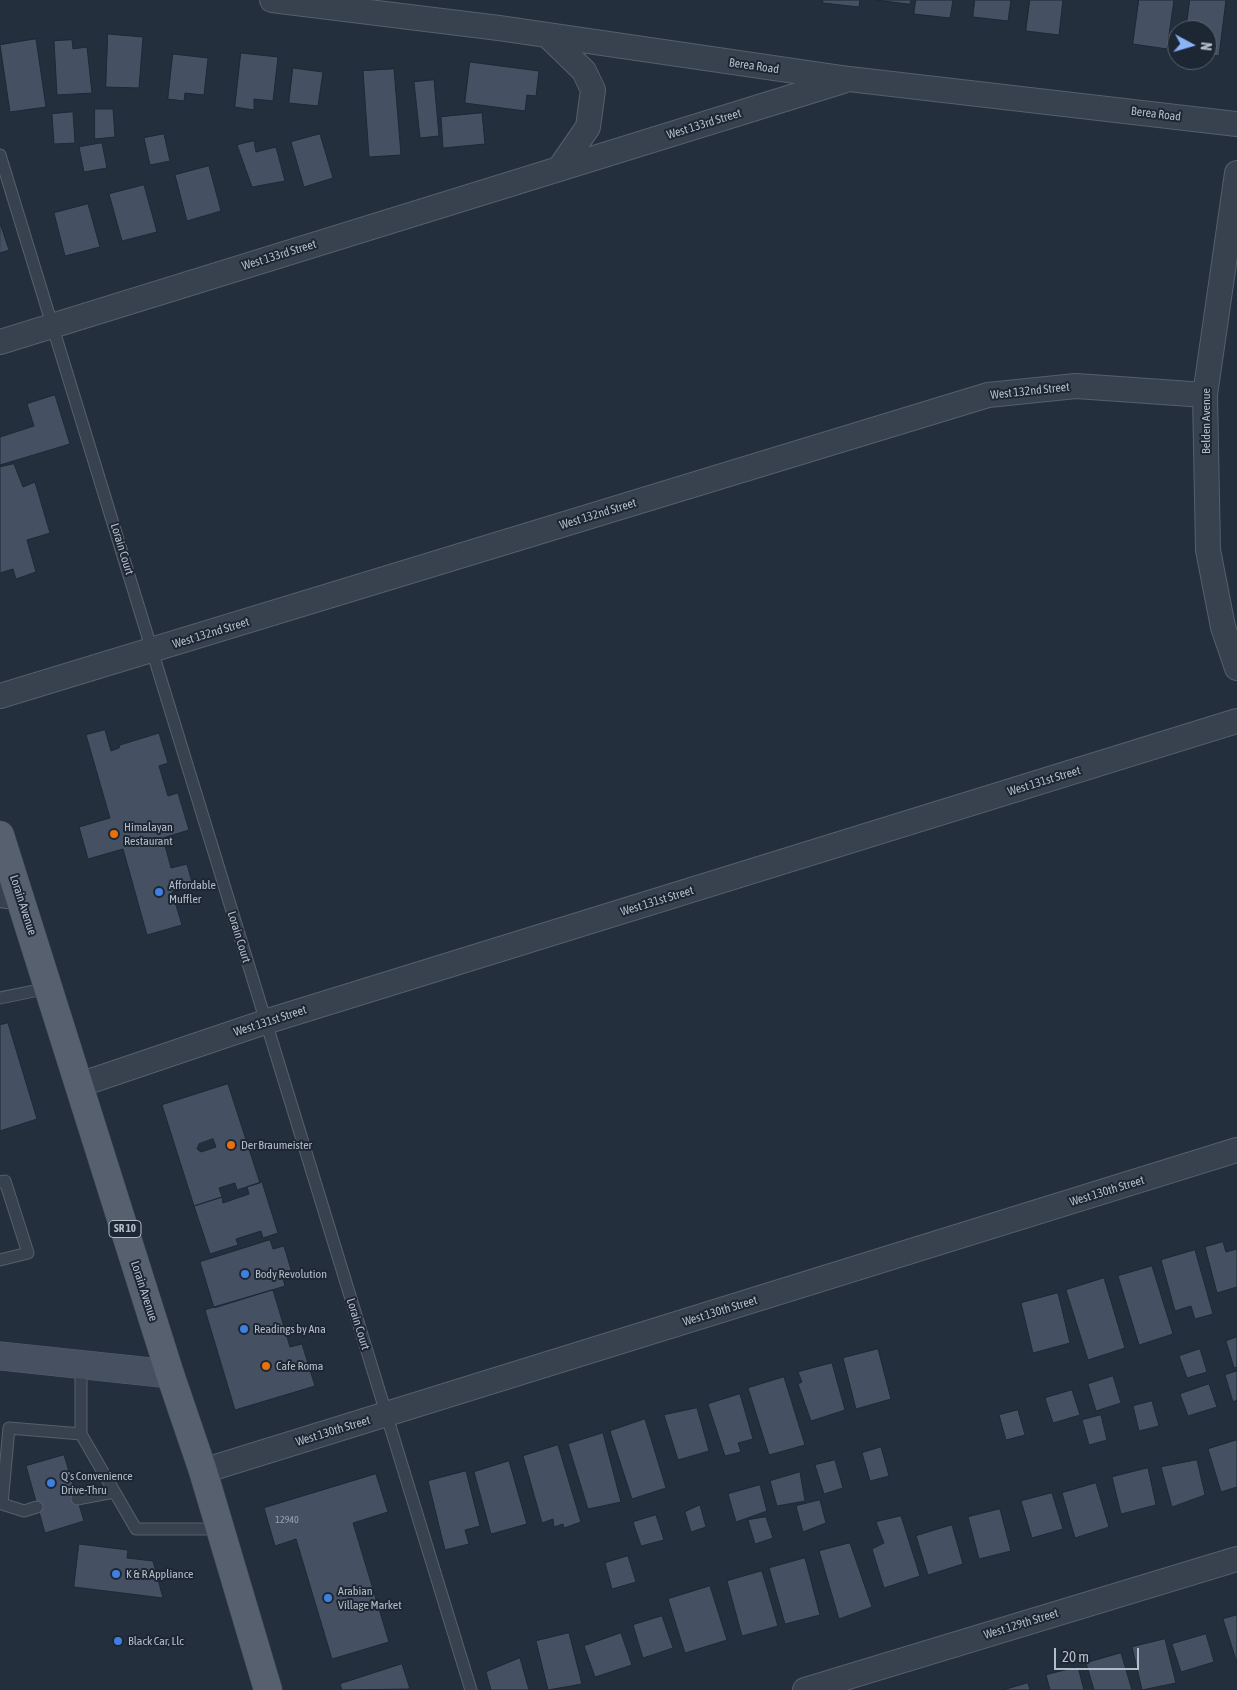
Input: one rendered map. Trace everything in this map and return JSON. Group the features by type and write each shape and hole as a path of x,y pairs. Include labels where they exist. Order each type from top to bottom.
{"main road":[{"name":"Lorain Avenue","path":"0,835 10,896 49,988 170,1374 204,1472 268,1690"},
{"path":"0,1356 170,1374"}],"street":[{"name":"Berea Road","path":"272,0 548,36 849,79 1237,124"},
{"path":"548,36 584,71 593,90 588,127 558,169"},
{"name":"West 133rd Street","path":"0,342 849,79"},
{"name":"Belden Avenue","path":"1237,173 1205,395 1208,550 1223,628 1237,668"},
{"name":"West 132nd Street","path":"0,696 153,651 988,395 1076,386 1205,395"},
{"name":"West 131st Street","path":"79,1085 265,1022 1237,721"},
{"name":"West 130th Street","path":"204,1472 1237,1150"},
{"name":"West 129th Street","path":"804,1690 1237,1559"}],"lane":[{"name":"Lorain Court","path":"0,155 471,1690"},
{"path":"0,998 49,988"},
{"path":"0,1182 5,1181 28,1254 0,1260"},
{"path":"81,1364 81,1434 136,1529 220,1529"},
{"path":"38,1507 24,1511 2,1504 9,1428 81,1434"},
{"path":"77,1499 114,1492"}],"building":[{"path":"823,0 860,0 859,7 823,3"},
{"path":"876,0 911,0 910,4"},
{"path":"916,0 953,0 950,18 914,14"},
{"path":"975,0 1011,0 1008,21 973,17"},
{"path":"1030,0 1063,0 1059,35 1026,31"},
{"path":"1139,0 1174,0 1171,20 1167,20 1167,49 1133,44"},
{"path":"1190,0 1226,0 1219,56 1217,56 1217,20 1187,20"},
{"path":"108,34 143,37 139,88 106,87"},
{"path":"36,39 46,107 10,112 0,45"},
{"path":"72,40 73,49 87,47 92,93 57,95 54,41"},
{"path":"241,53 278,57 273,101 254,99 254,110 235,107"},
{"path":"173,54 208,58 204,95 185,93 184,101 168,99"},
{"path":"470,62 539,71 536,96 527,95 525,111 465,103"},
{"path":"293,68 323,72 318,106 289,103"},
{"path":"394,69 401,155 369,157 363,71"},
{"path":"434,80 439,136 420,138 414,82"},
{"path":"95,109 113,109 115,137 95,139"},
{"path":"73,112 75,143 54,144 52,114"},
{"path":"482,113 485,144 443,148 441,117"},
{"path":"164,134 170,161 150,165 144,138"},
{"path":"320,134 333,178 304,187 291,142"},
{"path":"254,141 256,152 276,147 285,181 252,187 237,145"},
{"path":"102,143 107,168 84,172 79,147"},
{"path":"209,166 221,211 187,221 175,175"},
{"path":"144,185 157,232 122,241 109,194"},
{"path":"88,204 100,247 65,256 54,213"},
{"path":"0,223 9,250 0,253"},
{"path":"55,395 70,444 0,465 0,437 34,426 27,404"},
{"path":"14,464 23,487 35,482 50,533 27,540 36,572 16,579 13,569 0,573 0,467"},
{"path":"105,730 111,751 119,748 120,745 159,733 168,763 159,766 168,796 178,793 189,830 163,838 171,868 187,864 193,886 172,892 182,925 147,935 123,849 88,859 79,827 110,818 86,735"},
{"path":"8,1023 37,1119 0,1131 0,1025"},
{"name":"Der Braumeister","path":"228,1084 260,1183 237,1190 235,1183 219,1188 222,1197 194,1206 162,1105","holes":["213,1139 216,1147 201,1152 197,1149 199,1144"]},
{"path":"262,1182 278,1233 263,1238 261,1231 236,1239 238,1245 210,1254 194,1206 222,1197 223,1203 249,1194 247,1187"},
{"name":"Body Revolution","path":"270,1240 273,1249 284,1246 292,1273 282,1275 285,1286 214,1308 200,1262"},
{"path":"1223,1242 1226,1252 1237,1249 1237,1287 1217,1293 1205,1247"},
{"path":"1195,1250 1213,1314 1195,1319 1191,1306 1175,1311 1161,1260"},
{"path":"1152,1266 1173,1334 1139,1345 1118,1276"},
{"path":"1104,1278 1125,1348 1088,1360 1066,1290"},
{"name":"Cafe Roma","path":"273,1290 290,1347 302,1344 315,1386 235,1410 205,1310"},
{"path":"1058,1293 1070,1343 1033,1353 1021,1303"},
{"path":"1237,1337 1237,1367 1234,1368 1226,1341"},
{"path":"878,1349 891,1399 856,1409 843,1358"},
{"path":"1200,1349 1207,1372 1187,1378 1179,1356"},
{"path":"832,1363 845,1410 811,1421 798,1384 802,1382 798,1372"},
{"path":"1237,1371 1237,1400 1233,1402 1225,1375"},
{"path":"1113,1376 1121,1403 1096,1411 1088,1384"},
{"path":"784,1377 805,1445 769,1455 748,1388"},
{"path":"1209,1384 1217,1407 1188,1416 1180,1394"},
{"path":"1072,1390 1080,1415 1053,1423 1045,1398"},
{"path":"740,1394 753,1439 738,1443 741,1452 725,1456 708,1404"},
{"path":"1152,1401 1159,1426 1139,1431 1133,1406"},
{"path":"697,1408 709,1451 678,1460 664,1415"},
{"path":"1018,1410 1025,1435 1006,1440 999,1415"},
{"path":"1101,1415 1107,1440 1089,1445 1082,1420"},
{"path":"645,1419 666,1488 632,1499 610,1431"},
{"path":"603,1433 621,1502 588,1509 568,1444"},
{"path":"1237,1440 1237,1487 1221,1492 1208,1449"},
{"path":"558,1445 581,1522 564,1528 563,1524 554,1527 553,1519 542,1523 523,1456"},
{"path":"881,1447 889,1476 870,1481 862,1453"},
{"name":"Q's Convenience Drive-Thru","path":"64,1455 84,1521 45,1533 26,1466"},
{"path":"835,1460 843,1488 824,1494 815,1465"},
{"path":"1197,1460 1205,1495 1172,1507 1161,1467"},
{"path":"509,1461 527,1524 491,1534 474,1472"},
{"path":"1148,1468 1156,1505 1121,1514 1112,1477"},
{"path":"466,1471 480,1526 465,1530 469,1544 445,1550 428,1481"},
{"path":"800,1472 805,1501 777,1506 770,1481"},
{"path":"376,1474 388,1512 353,1523 389,1642 332,1659 296,1539 275,1546 264,1508"},
{"path":"1096,1483 1109,1527 1075,1538 1062,1493"},
{"path":"760,1485 767,1511 736,1522 728,1494"},
{"path":"1052,1493 1063,1529 1032,1538 1021,1501"},
{"path":"820,1500 826,1523 803,1532 796,1506"},
{"path":"700,1505 706,1527 691,1532 685,1512"},
{"path":"1000,1509 1011,1551 979,1559 968,1517"},
{"path":"656,1515 664,1540 641,1546 633,1522"},
{"path":"901,1516 920,1576 884,1588 872,1549 884,1543 876,1522"},
{"path":"766,1517 773,1538 755,1544 748,1520"},
{"path":"952,1525 963,1564 928,1575 916,1536"},
{"path":"850,1543 872,1607 839,1619 819,1551"},
{"name":"K & R Appliance","path":"79,1544 128,1550 127,1558 153,1561 163,1598 74,1587"},
{"path":"628,1556 636,1582 612,1589 605,1563"},
{"path":"805,1558 820,1615 785,1624 769,1568"},
{"path":"762,1571 778,1626 742,1636 727,1581"},
{"path":"710,1586 727,1640 685,1653 668,1599"},
{"path":"1237,1615 1237,1663 1223,1619"},
{"path":"662,1616 673,1648 643,1658 633,1625"},
{"path":"569,1633 582,1684 548,1690 536,1641"},
{"path":"621,1633 632,1665 595,1677 584,1646"},
{"path":"1206,1634 1214,1662 1181,1672 1172,1644"},
{"path":"1165,1639 1176,1683 1142,1690 1132,1647"},
{"path":"1121,1653 1132,1690 1094,1690 1086,1663"},
{"path":"520,1658 529,1690 491,1690 486,1672"},
{"path":"402,1664 410,1689 342,1690 340,1684"},
{"path":"1078,1667 1084,1690 1050,1690 1046,1675"},
{"path":"1028,1683 1030,1690 1003,1690"}],"place":[{"name":"Himalayan Restaurant","path":"114,834"},
{"name":"Affordable Muffler","path":"159,892"},
{"name":"Der Braumeister","path":"231,1145"},
{"name":"Body Revolution","path":"245,1274"},
{"name":"Readings by Ana","path":"244,1329"},
{"name":"Cafe Roma","path":"266,1366"},
{"name":"Q's Convenience Drive-Thru","path":"51,1483"},
{"name":"K & R Appliance","path":"116,1574"},
{"name":"Arabian Village Market","path":"328,1598"},
{"name":"Black Car, Llc","path":"118,1641"}]}
